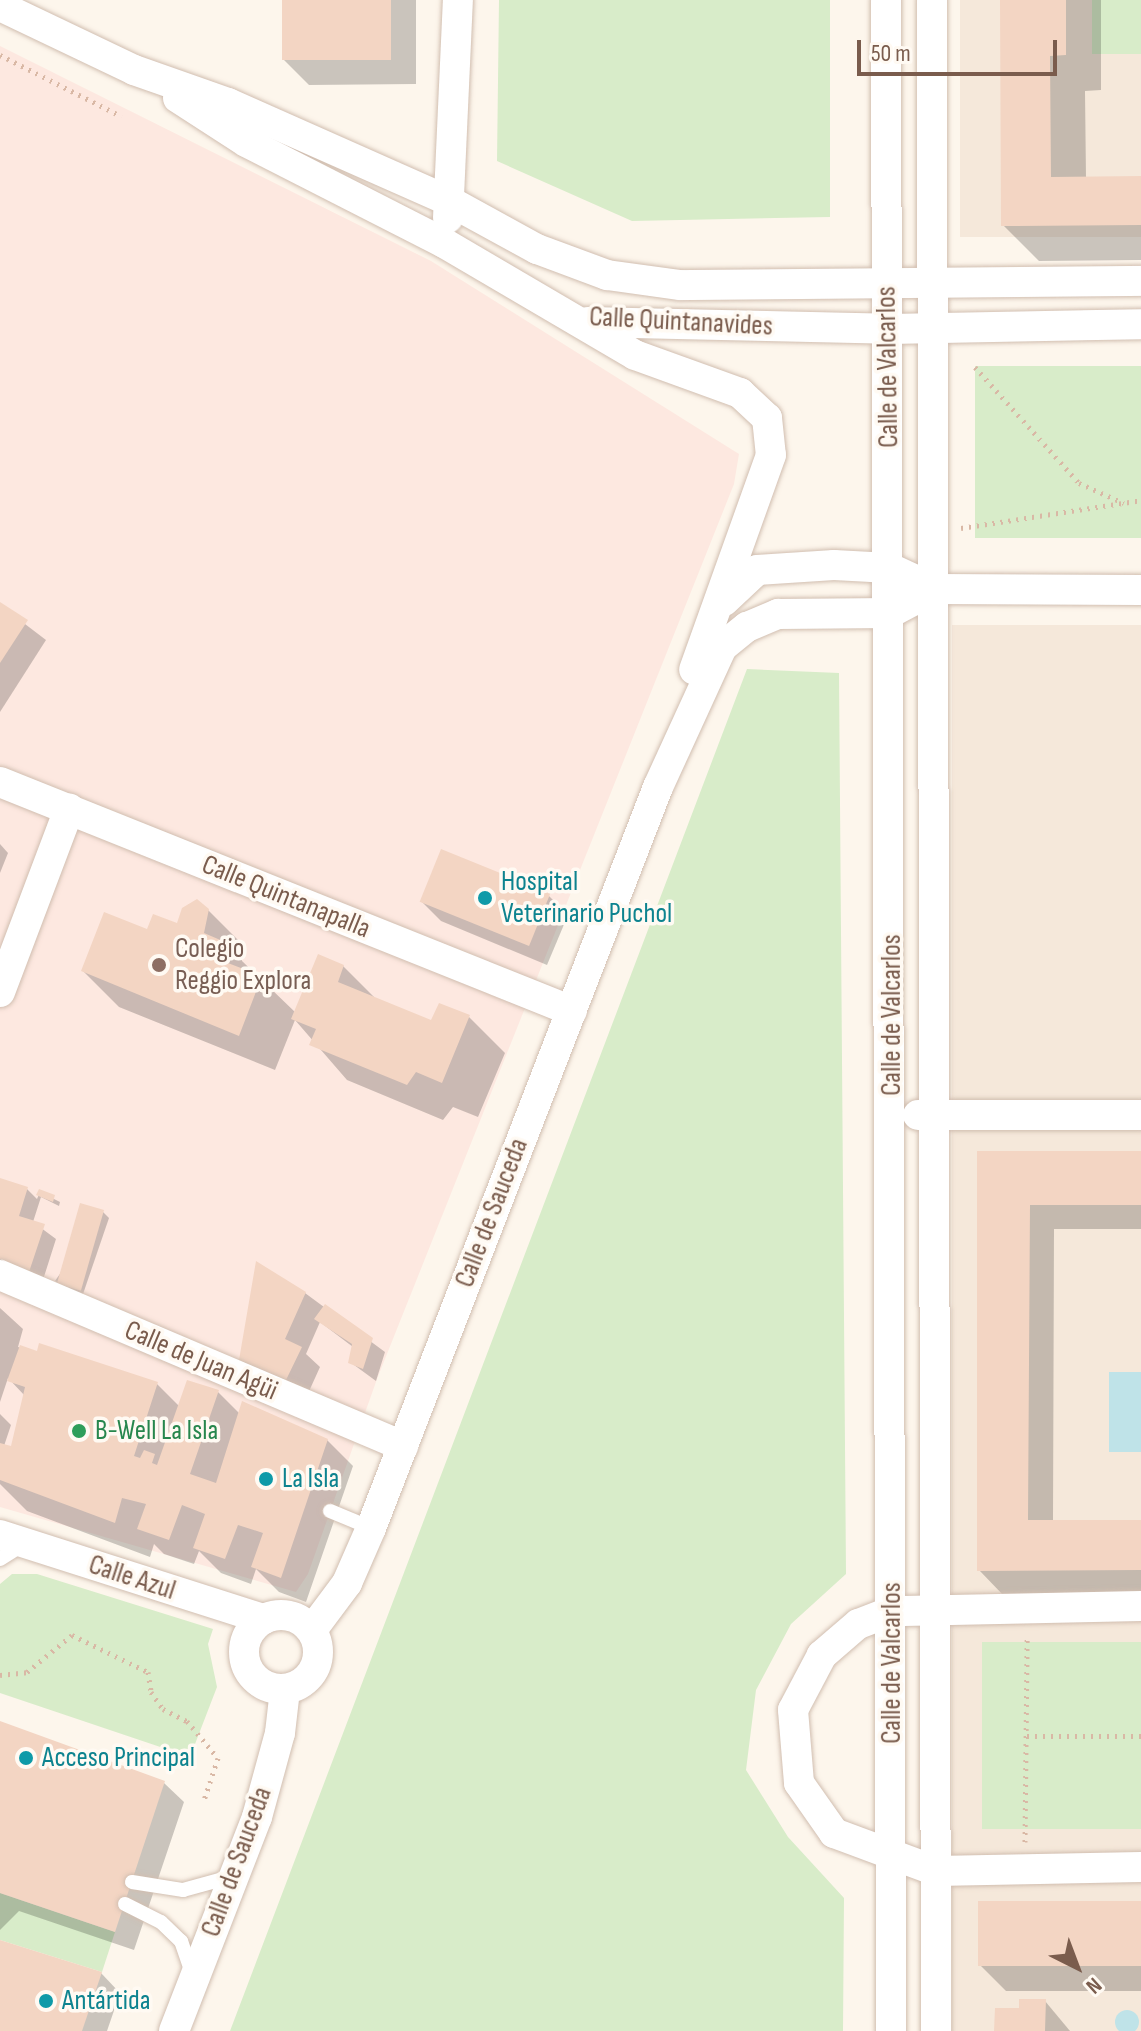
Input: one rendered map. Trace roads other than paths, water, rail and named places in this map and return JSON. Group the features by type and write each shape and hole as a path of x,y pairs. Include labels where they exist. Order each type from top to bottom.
{"street":[{"path":"444,243 451,202 458,0"},
{"name":"Calle de Valcarlos","path":"886,0 892,1113 891,2031"},
{"name":"Calle de Valcarlos","path":"932,0 938,1607 936,2031"},
{"name":"Calle Quintanavides","path":"0,6 134,70 228,103 451,202 537,249 607,275 680,285 1141,281"},
{"name":"Calle Quintanavides","path":"134,70 246,142 444,243 586,321 889,329 935,325 1141,324"},
{"name":"Calle de Sauceda","path":"312,1630 347,1583 371,1528 658,787 715,612 771,455 767,418 740,393 635,355 586,321"},
{"path":"890,568 935,589 1141,590"},
{"name":"Calle de Sauceda","path":"715,612 757,570 890,568"},
{"path":"890,613 935,589"},
{"name":"Calle de Sauceda","path":"658,787 722,647 747,627 778,614 890,613"},
{"name":"Calle Quintanapalla","path":"0,782 572,1011"},
{"path":"0,992 69,809"},
{"path":"892,1113 1141,1115"},
{"name":"Calle de Juan Agüi","path":"0,1275 403,1446"},
{"name":"Calle Azul","path":"8,1546 264,1619"},
{"path":"1141,1606 938,1607 892,1611 858,1624 822,1655 793,1710 799,1783 834,1833 893,1858 936,1871 1141,1867"},
{"path":"264,1619 299,1619 312,1630 318,1642 316,1668 308,1678 285,1690 265,1686 246,1663 245,1643 264,1619"},
{"name":"Calle de Sauceda","path":"174,2031 265,1789 285,1690"}],"lane":[{"path":"330,1511 371,1528"},
{"path":"132,1882 193,1889 234,1876"},
{"path":"125,1904 161,1922 181,1941 195,1978"}],"water":[{"path":"1109,1372 1141,1372 1141,1452 1109,1452"},
{"path":"1127,2010 1136,2013 1139,2022 1136,2031 1127,2034 1118,2031 1115,2022 1118,2013"}],"place":[{"name":"Hospital Veterinario Puchol","path":"485,898"},
{"name":"Colegio Reggio Explora","path":"159,965"},
{"name":"B-Well La Isla","path":"79,1431"},
{"name":"La Isla","path":"266,1479"},
{"name":"Acceso Principal","path":"26,1758"},
{"name":"Antártida","path":"46,2001"}]}
